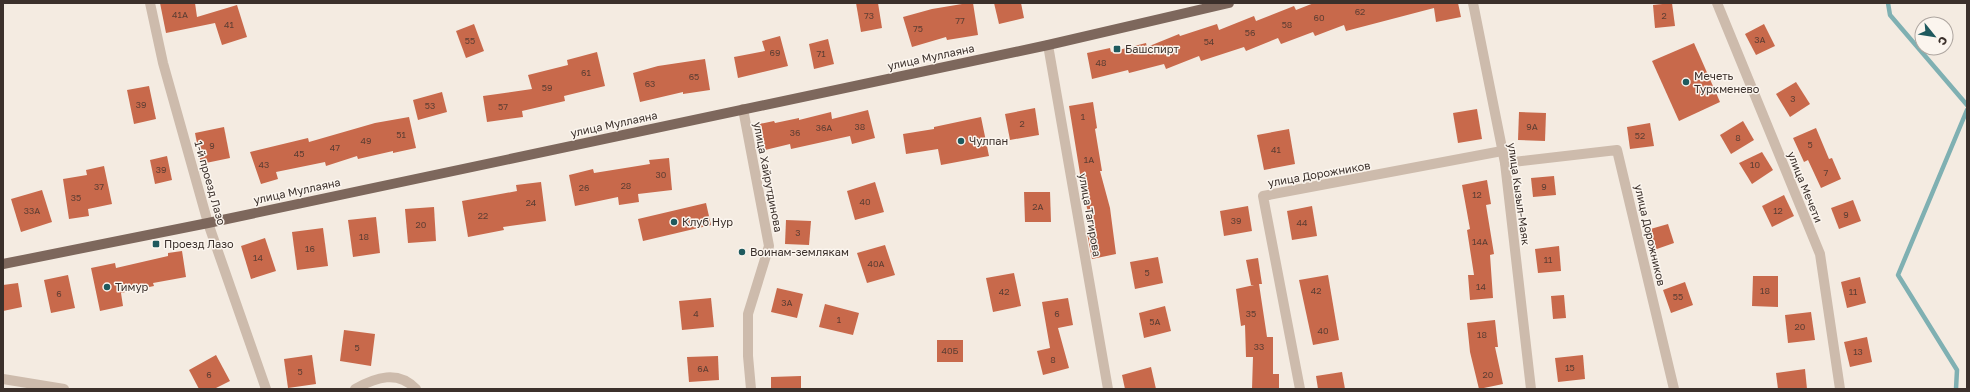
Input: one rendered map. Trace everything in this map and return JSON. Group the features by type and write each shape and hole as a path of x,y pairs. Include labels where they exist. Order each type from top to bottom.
{"main road":[{"name":"улица Муллаяна","path":"3,264 208,223 743,109 1048,46 1229,3"}],"street":[{"name":"1-й проезд Лазо","path":"150,3 163,63 208,223 266,389"},
{"name":"улица Кызыл-Маяк","path":"1473,3 1505,163 1531,389"},
{"name":"улица Мечети","path":"1717,3 1820,254 1840,389"},
{"name":"улица Тагирова","path":"1048,46 1108,389"},
{"name":"улица Хайрутдинова","path":"743,109 769,246 748,314 748,356 751,389"},
{"name":"улица Дорожников","path":"1505,163 1617,150 1674,389"},
{"name":"улица Дорожников","path":"1300,389 1263,196 1502,151"},
{"path":"355,389 366,383 390,376 404,379 416,389"},
{"path":"3,379 64,389"}],"building":[{"path":"160,3 195,3 197,17 237,5 247,37 222,45 215,23 166,33"},
{"path":"856,3 878,3 882,28 861,32"},
{"path":"973,3 978,35 947,40 946,37 912,47 903,17 932,9"},
{"path":"994,3 1021,3 1024,18 999,24"},
{"path":"1314,3 1458,3 1461,17 1436,22 1434,8 1346,31 1344,25 1315,36 1313,32 1281,44 1278,38 1246,51 1244,47 1201,61 1199,56 1166,69 1164,64 1129,73 1128,70 1092,79 1087,53 1110,48 1111,52 1146,43 1147,47 1179,34 1180,36 1217,24 1219,30 1254,16 1256,21 1294,6 1296,10"},
{"path":"1672,3 1675,26 1655,28 1653,5"},
{"path":"474,24 484,51 466,58 456,31"},
{"path":"1764,24 1775,46 1756,55 1745,34"},
{"path":"780,36 788,66 738,78 734,57 765,51 762,41"},
{"path":"828,39 834,64 814,69 809,44"},
{"name":"Мечеть Туркменево","path":"1694,43 1720,102 1679,121 1652,61"},
{"path":"597,52 605,86 564,96 565,101 522,111 523,117 487,122 483,96 532,89 528,75 568,65 567,60"},
{"path":"705,59 710,90 683,94 683,92 640,102 633,73 658,66"},
{"path":"1796,82 1810,104 1790,117 1776,94"},
{"path":"149,86 156,119 134,124 127,90"},
{"path":"442,92 447,112 418,120 413,100"},
{"path":"1093,102 1097,128 1095,129 1102,171 1100,171 1110,208 1116,254 1092,259 1087,233 1093,232 1083,192 1069,106"},
{"path":"1035,108 1039,135 1010,140 1005,114"},
{"path":"1477,109 1482,139 1458,143 1453,113"},
{"path":"868,110 875,138 852,144 850,136 791,149 790,144 765,150 759,124 774,121 775,123 799,118 799,120 831,112 832,119"},
{"path":"1519,112 1546,113 1545,141 1518,140"},
{"path":"409,117 416,148 393,153 393,151 358,159 357,156 326,166 325,162 276,172 278,179 261,184 250,152 308,138 309,142 375,123"},
{"name":"Чулпан","path":"981,117 989,156 941,165 938,149 906,154 903,134 934,129 934,127"},
{"path":"1743,121 1754,140 1731,154 1720,135"},
{"path":"1650,123 1654,146 1630,149 1627,127"},
{"path":"224,127 230,158 201,164 195,133"},
{"path":"1816,128 1829,159 1832,158 1841,179 1821,188 1808,160 1804,162 1793,138"},
{"path":"1289,129 1295,164 1264,170 1257,135"},
{"path":"1762,152 1773,170 1752,184 1739,163"},
{"path":"167,156 172,180 155,184 150,160"},
{"path":"669,158 672,190 638,194 639,202 619,205 618,197 575,206 569,175 593,169 594,173 650,164 649,160"},
{"path":"104,166 112,204 88,209 89,216 69,219 63,179 87,175 86,170"},
{"path":"1554,176 1556,195 1533,197 1531,178"},
{"path":"1487,180 1491,204 1486,205 1494,254 1490,255 1493,298 1470,300 1468,275 1474,275 1467,230 1470,229 1462,185"},
{"path":"541,182 546,221 503,227 504,230 468,237 462,201 517,191 516,185"},
{"path":"875,182 884,212 855,220 847,191"},
{"path":"42,190 52,222 21,232 11,199"},
{"path":"1024,192 1050,192 1051,222 1025,222"},
{"path":"1784,195 1794,216 1772,227 1762,206"},
{"path":"1853,200 1861,221 1839,229 1831,208"},
{"name":"Клуб Нур","path":"706,203 711,225 643,241 638,219"},
{"path":"1248,206 1252,231 1224,236 1220,211"},
{"path":"1312,206 1317,236 1292,240 1287,211"},
{"path":"434,207 436,241 408,243 405,209"},
{"path":"376,217 380,253 353,257 348,220"},
{"path":"786,220 811,221 809,245 785,244"},
{"path":"1668,224 1674,243 1654,250 1647,230"},
{"path":"323,228 328,266 297,270 292,232"},
{"path":"265,238 276,271 251,279 241,246"},
{"path":"885,245 895,275 867,283 857,253"},
{"path":"1559,246 1561,271 1538,273 1535,249"},
{"path":"182,251 186,277 153,283 154,286 121,293 123,306 100,311 91,268 115,263 116,268 168,256 168,253"},
{"path":"1158,257 1163,283 1135,289 1130,262"},
{"path":"1258,258 1262,284 1259,284 1267,337 1273,337 1273,374 1279,374 1279,389 1252,389 1253,357 1246,357 1245,325 1241,326 1236,289 1254,285 1251,285 1246,260"},
{"path":"1014,273 1021,306 993,312 986,278"},
{"path":"68,275 75,308 51,313 44,280"},
{"path":"1328,275 1339,340 1313,345 1299,280"},
{"path":"1753,276 1778,276 1778,307 1752,306"},
{"path":"1860,277 1866,303 1847,308 1841,282"},
{"path":"1685,282 1693,305 1671,313 1663,290"},
{"path":"18,283 22,307 3,311 3,285"},
{"path":"777,288 803,294 797,318 771,312"},
{"path":"1564,295 1566,318 1553,319 1551,296"},
{"path":"711,298 714,327 682,330 679,301"},
{"path":"1068,298 1073,325 1058,328 1069,368 1043,375 1037,351 1050,348 1042,302"},
{"path":"825,304 859,313 853,335 819,327"},
{"path":"1165,306 1171,331 1144,338 1139,313"},
{"path":"1811,312 1815,340 1788,343 1785,315"},
{"path":"1495,320 1498,347 1495,347 1503,384 1479,389 1470,352 1467,323"},
{"path":"344,330 375,334 371,366 340,361"},
{"path":"1867,337 1872,362 1850,367 1844,342"},
{"path":"937,340 963,340 963,362 937,362"},
{"path":"216,355 230,381 214,389 199,389 189,370"},
{"path":"312,355 316,384 288,388 284,359"},
{"path":"1583,355 1585,379 1558,382 1555,358"},
{"path":"718,356 719,380 689,382 687,357"},
{"path":"1151,367 1156,389 1125,389 1122,375"},
{"path":"1805,369 1807,389 1778,389 1776,373"},
{"path":"1342,372 1345,389 1318,389 1316,376"},
{"path":"801,376 801,389 771,389 771,377"}],"waterway":[{"path":"1888,3 1890,15 1967,105"},
{"path":"1956,389 1957,370 1898,275 1967,110"}],"place":[{"name":"Башспирт","path":"1117,49"},
{"name":"Мечеть Туркменево","path":"1686,82"},
{"name":"Чулпан","path":"961,141"},
{"name":"Клуб Нур","path":"674,222"},
{"name":"Проезд Лазо","path":"156,244"},
{"name":"Воинам-землякам","path":"742,252"},
{"name":"Тимур","path":"107,287"}]}
